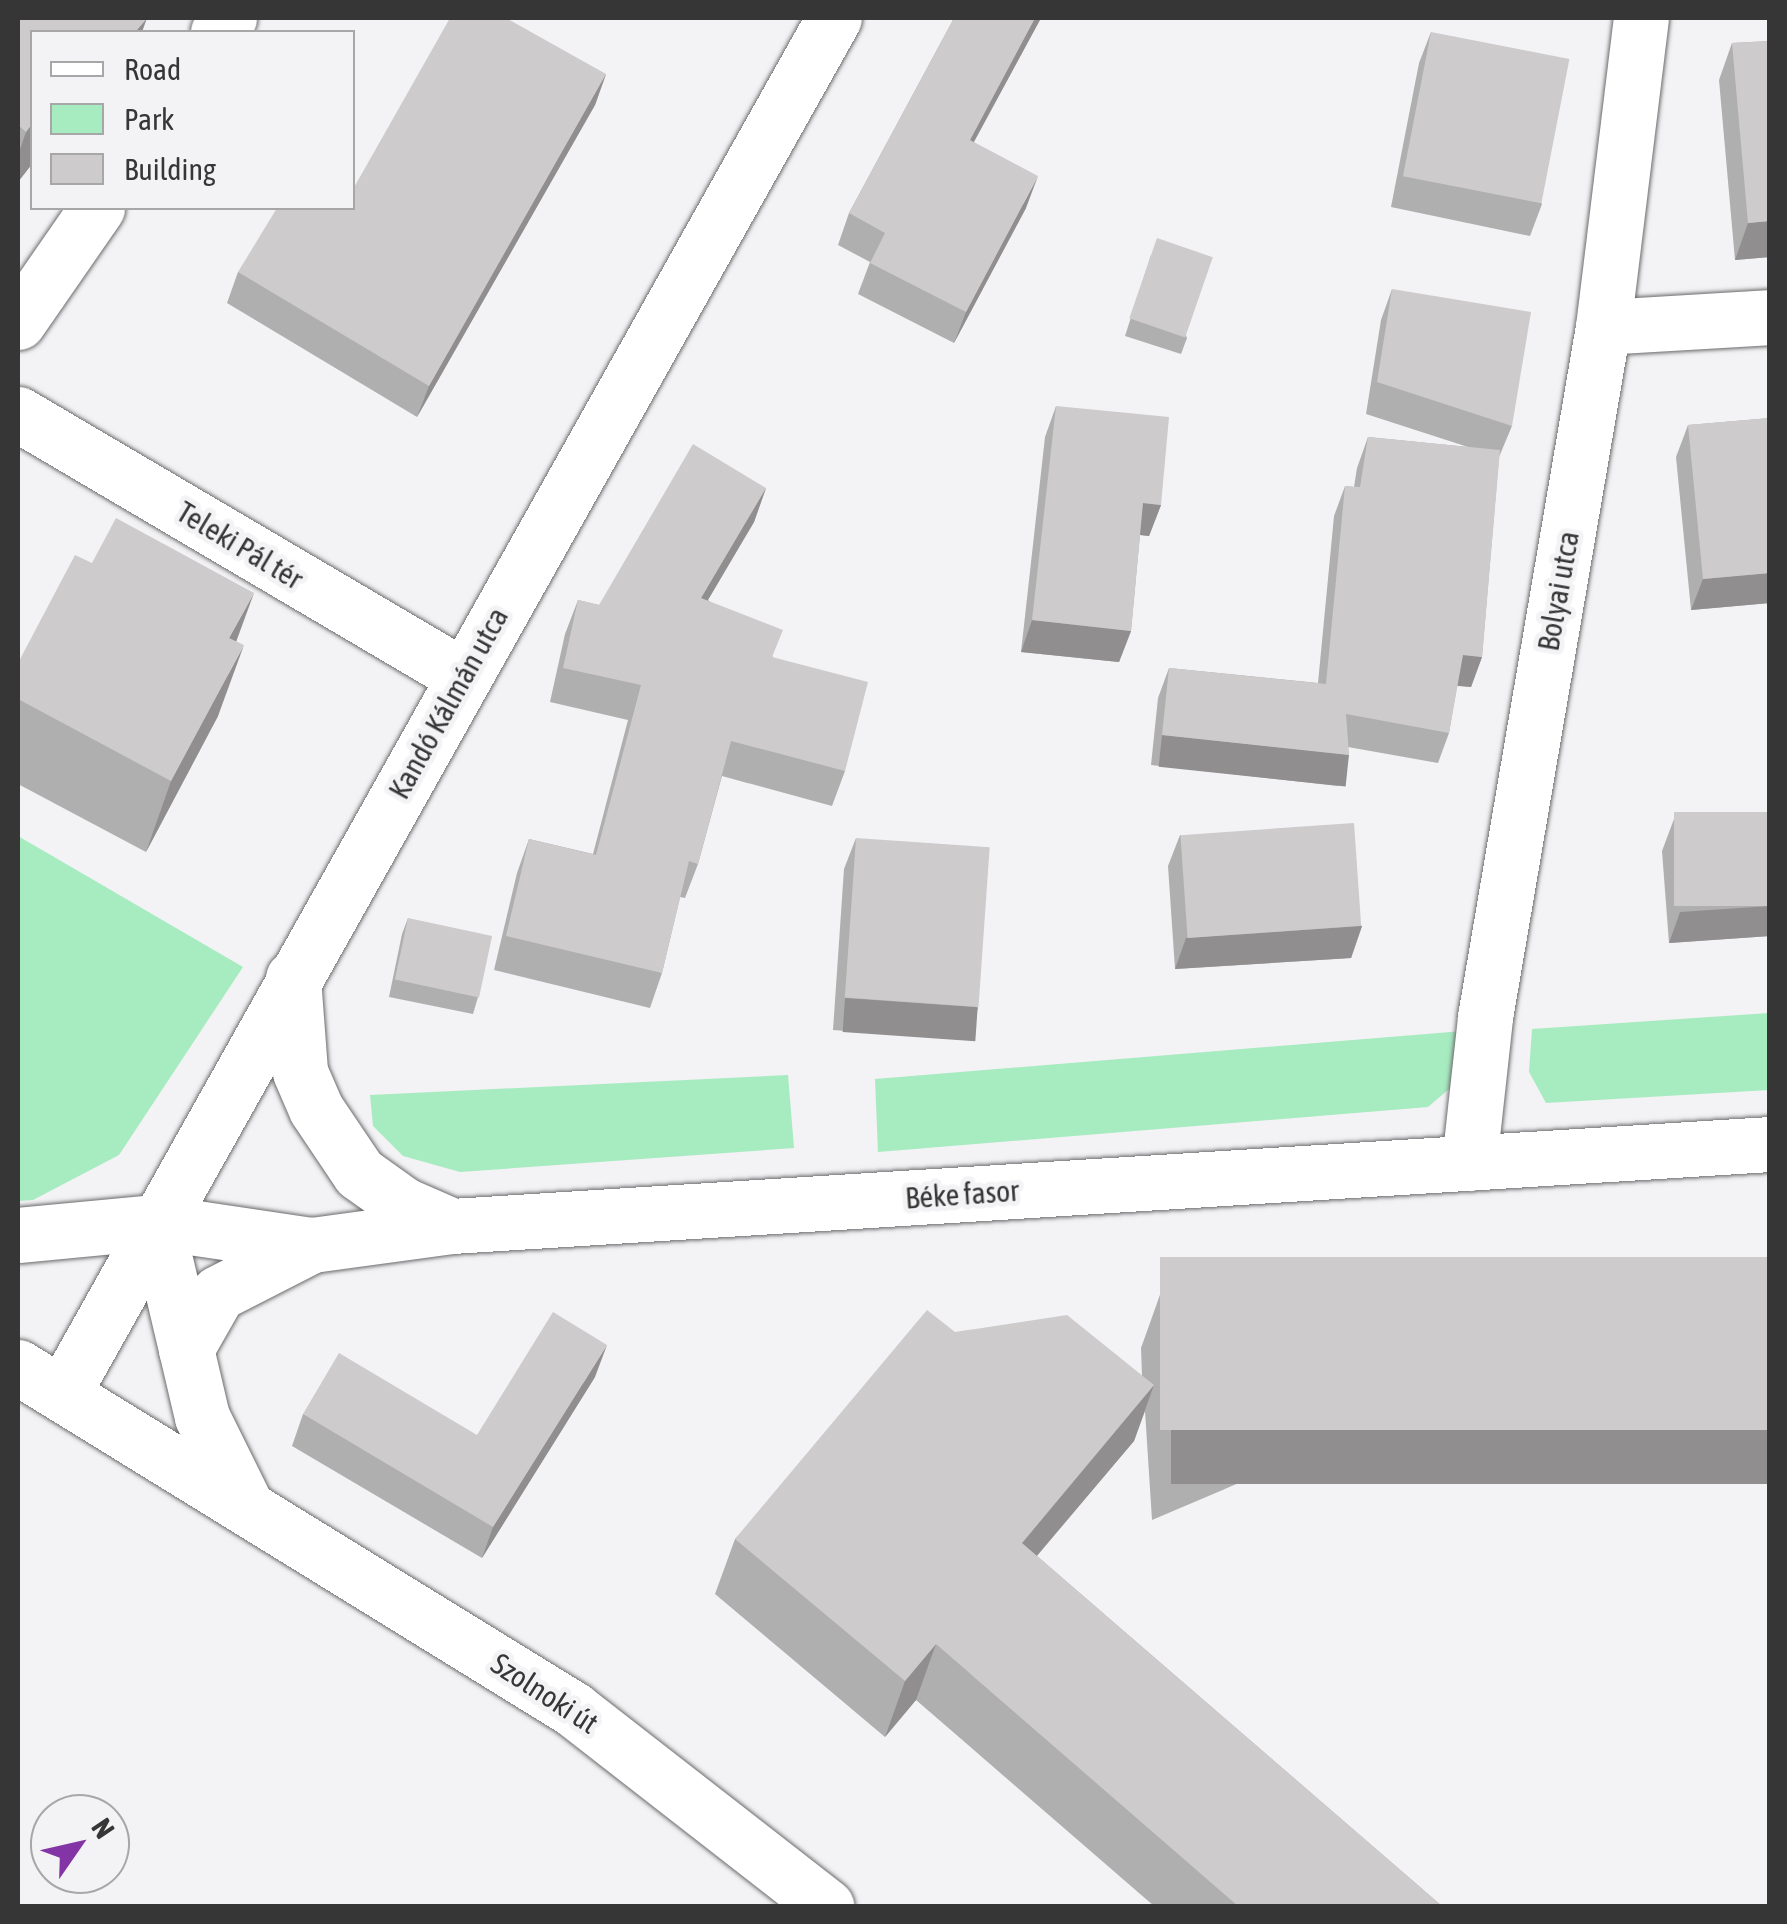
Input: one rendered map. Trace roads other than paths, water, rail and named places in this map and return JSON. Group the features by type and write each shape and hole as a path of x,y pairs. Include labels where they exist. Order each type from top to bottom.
{"street":[{"name":"Kandó Kálmán utca","path":"40,1379 156,1222 834,18"},
{"name":"Bolyai utca","path":"1468,1163 1485,1016 1603,327 1641,18"},
{"path":"18,322 96,210"},
{"path":"1603,327 1770,318"},
{"name":"Teleki Pál tér","path":"18,414 463,676"},
{"path":"292,978 300,1072 316,1109 359,1173 404,1206 452,1226"},
{"name":"Béke fasor","path":"156,1222 312,1245 452,1226 1770,1144"},
{"path":"18,1235 156,1222 202,1417 246,1504"},
{"path":"186,1350 218,1293 312,1245"},
{"name":"Szolnoki út","path":"40,1379 574,1709 826,1906"}]}
